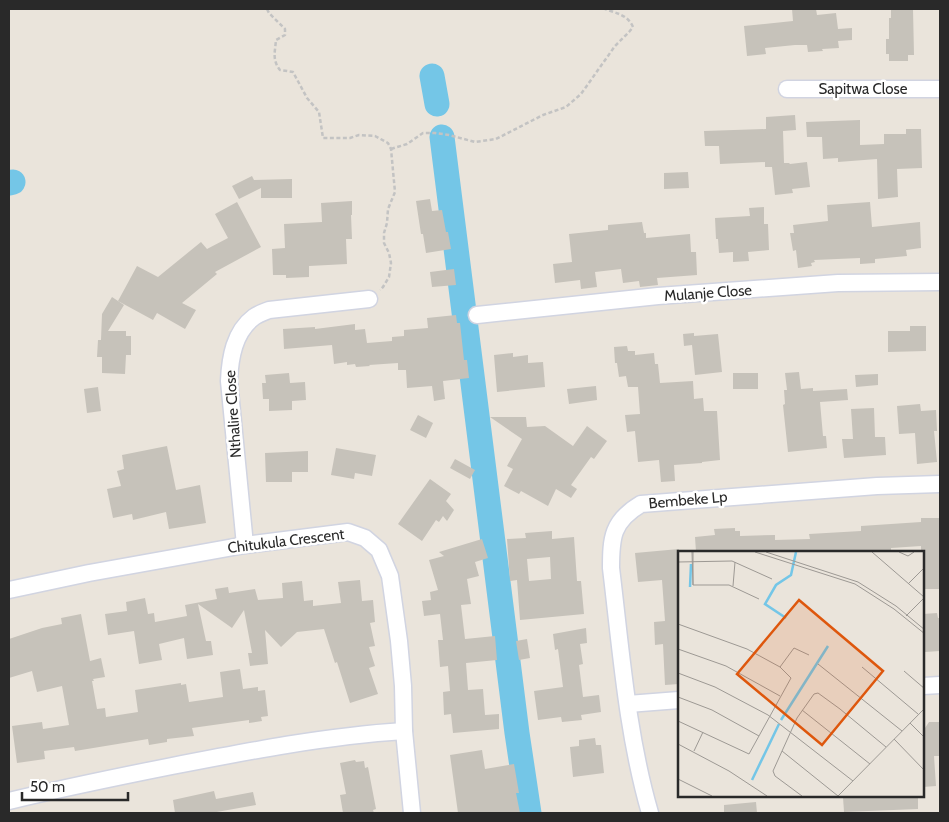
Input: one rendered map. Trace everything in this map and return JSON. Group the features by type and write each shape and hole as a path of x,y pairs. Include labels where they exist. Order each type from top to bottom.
{"street":[{"name":"Sapitwa Close","path":"787,89 940,89"},
{"name":"Mulanje Close","path":"477,315 658,296 838,283 940,282"},
{"name":"Nthalire Close","path":"245,545 229,381 230,361 236,341 245,326 254,317 268,310 369,299"},
{"name":"Bembeke Lp","path":"650,813 641,784 628,704 611,562 614,532 629,510 641,504 658,502 877,486 940,484"},
{"name":"Chitukula Crescent","path":"9,590 89,573 245,545 348,532 365,538 378,550 390,576 398,632 403,686 404,731 412,813"},
{"path":"924,686 940,685"},
{"path":"628,704 678,700"},
{"path":"9,801 63,788 243,752 340,737 404,731"}],"path":[{"path":"267,9 285,29 285,35 276,40 275,64 280,70 293,72 307,98 320,112 323,138 350,138 359,135 374,136 388,144 391,149 395,192 388,209 384,233 384,243 391,263 389,277 383,287 369,299"},
{"path":"391,149 407,144 423,133 449,134 475,142 496,139 543,115 566,107 581,94 615,46 633,27 631,21 626,17 605,9"}],"building":[{"path":"792,9 816,9 817,15 836,13 838,29 852,28 852,40 838,41 839,48 822,49 823,51 808,52 807,45 795,45 765,48 766,54 747,56 744,26 793,21"},
{"path":"891,9 913,9 914,55 908,55 908,61 889,61 889,54 886,54 886,39 889,39"},
{"path":"795,115 796,130 783,131 784,163 807,162 810,187 792,189 793,193 775,195 772,167 765,167 765,162 720,164 719,146 705,146 704,131 766,129 766,117"},
{"path":"860,120 860,145 884,144 884,134 906,134 906,129 921,129 922,168 897,169 898,197 878,199 877,159 838,162 838,158 823,159 822,137 807,137 806,122"},
{"path":"688,172 689,188 664,189 664,173"},
{"path":"252,176 254,180 292,179 292,198 261,198 261,188 239,199 232,186"},
{"path":"430,199 432,211 442,210 451,249 426,253 416,201"},
{"path":"352,201 352,239 346,239 347,264 309,266 309,277 286,278 286,275 273,275 272,249 285,248 284,224 322,222 321,203"},
{"path":"237,202 261,247 215,272 217,274 182,303 196,310 185,329 157,313 153,320 118,301 137,266 158,277 201,242 207,249 228,238 215,214"},
{"path":"870,202 872,227 920,222 921,248 906,250 907,256 875,259 875,263 860,264 860,258 814,260 815,262 811,263 812,266 798,268 796,250 793,251 790,233 794,233 793,225 828,221 827,205"},
{"path":"764,207 764,224 768,224 769,250 748,252 749,261 733,262 733,252 719,253 715,218 750,216 749,208"},
{"path":"642,222 646,238 690,234 691,252 696,252 697,275 657,278 658,285 640,287 639,281 623,283 621,269 595,272 597,287 581,289 580,280 555,283 553,264 572,262 569,234 608,230 608,225"},
{"path":"454,269 456,285 432,287 430,272"},
{"path":"112,297 124,305 108,331 126,331 126,336 131,336 131,355 126,355 125,374 102,373 102,357 97,357 98,340 101,340 102,314"},
{"path":"456,315 457,323 460,323 464,360 467,360 469,378 443,381 445,399 434,401 432,386 407,388 406,370 398,370 398,363 356,367 355,364 347,365 347,362 334,364 332,345 284,349 283,329 315,327 315,329 355,324 355,330 365,329 367,343 392,341 392,337 404,336 404,330 428,328 427,318"},
{"path":"910,326 926,326 926,351 888,352 888,331 910,331"},
{"path":"694,333 694,336 718,334 722,372 695,375 692,345 684,346 683,334"},
{"path":"627,346 628,351 635,351 635,355 654,353 655,364 658,364 660,383 693,381 694,399 703,398 704,411 717,411 720,460 674,465 675,481 661,482 659,460 638,462 635,431 627,432 625,415 640,414 638,387 628,387 626,376 619,377 617,363 615,363 614,347"},
{"path":"513,353 513,357 528,355 528,363 543,362 545,387 497,392 494,355"},
{"path":"799,372 801,389 813,388 813,391 847,389 848,400 820,402 823,436 826,436 827,448 788,452 783,405 785,404 784,390 787,390 785,373"},
{"path":"289,373 290,383 305,382 306,400 292,401 292,410 269,411 269,399 263,399 262,383 266,383 265,375"},
{"path":"733,373 758,373 758,389 733,389"},
{"path":"878,374 878,385 856,387 855,375"},
{"path":"596,386 597,400 569,404 567,389"},
{"path":"98,387 101,411 87,413 84,389"},
{"path":"920,404 921,411 936,410 937,431 934,431 937,462 917,464 915,433 899,434 897,406"},
{"path":"874,408 875,437 885,437 886,455 844,458 842,439 853,439 851,409"},
{"path":"418,415 433,423 426,438 410,430"},
{"path":"490,417 526,417 527,427 545,426 573,446 587,426 607,441 594,459 591,457 571,485 577,489 571,498 556,489 548,506 521,491 519,494 504,486 513,469 507,466 522,439"},
{"path":"167,446 176,490 200,485 206,523 169,529 166,512 133,520 132,514 113,518 107,489 121,486 117,471 124,469 122,455"},
{"path":"336,448 376,455 372,476 355,473 354,479 331,475"},
{"path":"308,451 308,472 292,472 292,482 266,482 265,453"},
{"path":"455,459 475,470 470,479 450,468"},
{"path":"430,479 451,494 446,501 454,510 447,521 443,516 439,522 436,520 422,541 398,524"},
{"path":"921,518 940,518 940,589 924,589 924,551 921,551 921,546 891,548 891,551 696,551 695,537 715,535 714,529 735,528 735,531 740,531 740,536 775,535 775,540 810,539 809,534 861,531 861,526 921,522"},
{"path":"552,531 552,539 574,537 577,581 581,581 584,614 520,620 517,580 510,581 507,539 526,538 525,533","holes":["550,557 551,579 529,581 527,559"]},
{"path":"482,539 488,558 475,562 479,576 467,579 471,604 461,605 465,639 495,636 497,660 466,663 468,690 483,689 485,715 499,714 499,729 453,733 451,714 444,715 443,692 450,691 448,666 440,667 438,640 443,640 440,614 424,616 422,601 431,600 430,592 438,590 429,560 444,556 439,552"},
{"path":"679,549 678,684 665,685 663,644 655,645 654,622 665,621 662,580 638,582 635,553"},
{"path":"360,580 362,601 373,600 375,622 370,623 375,646 369,647 375,666 369,668 378,694 350,703 324,629 297,632 281,647 265,630 268,664 250,666 248,653 252,653 244,610 232,628 198,604 206,641 211,641 213,655 187,659 184,638 159,644 162,660 139,664 134,631 108,635 105,614 127,611 126,602 145,598 148,614 154,613 155,622 187,616 185,605 217,599 215,589 228,587 229,593 255,589 258,600 283,598 282,583 302,581 304,601 313,600 313,606 341,603 338,582"},
{"path":"937,613 938,618 940,618 940,651 925,652 924,614"},
{"path":"81,614 90,661 101,658 105,677 93,679 94,681 92,681 97,709 105,708 106,717 138,712 135,690 181,683 181,685 186,684 189,702 223,697 220,672 240,669 243,689 258,687 258,691 265,690 268,716 261,717 262,721 249,723 249,720 192,728 194,736 167,739 167,742 149,745 148,739 75,751 74,747 44,751 45,759 17,763 12,726 42,722 43,729 69,725 62,686 37,692 32,671 9,678 9,639 42,628 62,624 61,618"},
{"path":"586,628 587,643 580,644 583,664 579,665 583,697 599,695 601,712 581,715 582,720 562,722 561,717 538,720 534,691 563,687 558,649 555,650 553,634"},
{"path":"527,639 530,658 519,660 516,641"},
{"path":"929,722 940,722 940,756 934,756 936,786 924,787 924,730"},
{"path":"595,738 596,745 601,745 604,773 573,777 570,747 579,746 579,740"},
{"path":"482,750 485,769 514,764 519,793 516,793 520,813 458,813 450,755"},
{"path":"355,760 356,762 364,761 365,768 368,767 376,809 373,810 374,813 343,813 340,795 346,794 340,763"},
{"path":"214,791 216,799 253,792 256,805 211,813 175,813 173,800"},
{"path":"843,797 918,797 918,809 844,812"},
{"path":"756,802 757,813 724,813 724,805"}],"waterway":[{"path":"432,76 437,104"},
{"path":"442,137 517,733 529,813"},
{"path":"9,183 13,182"}]}
